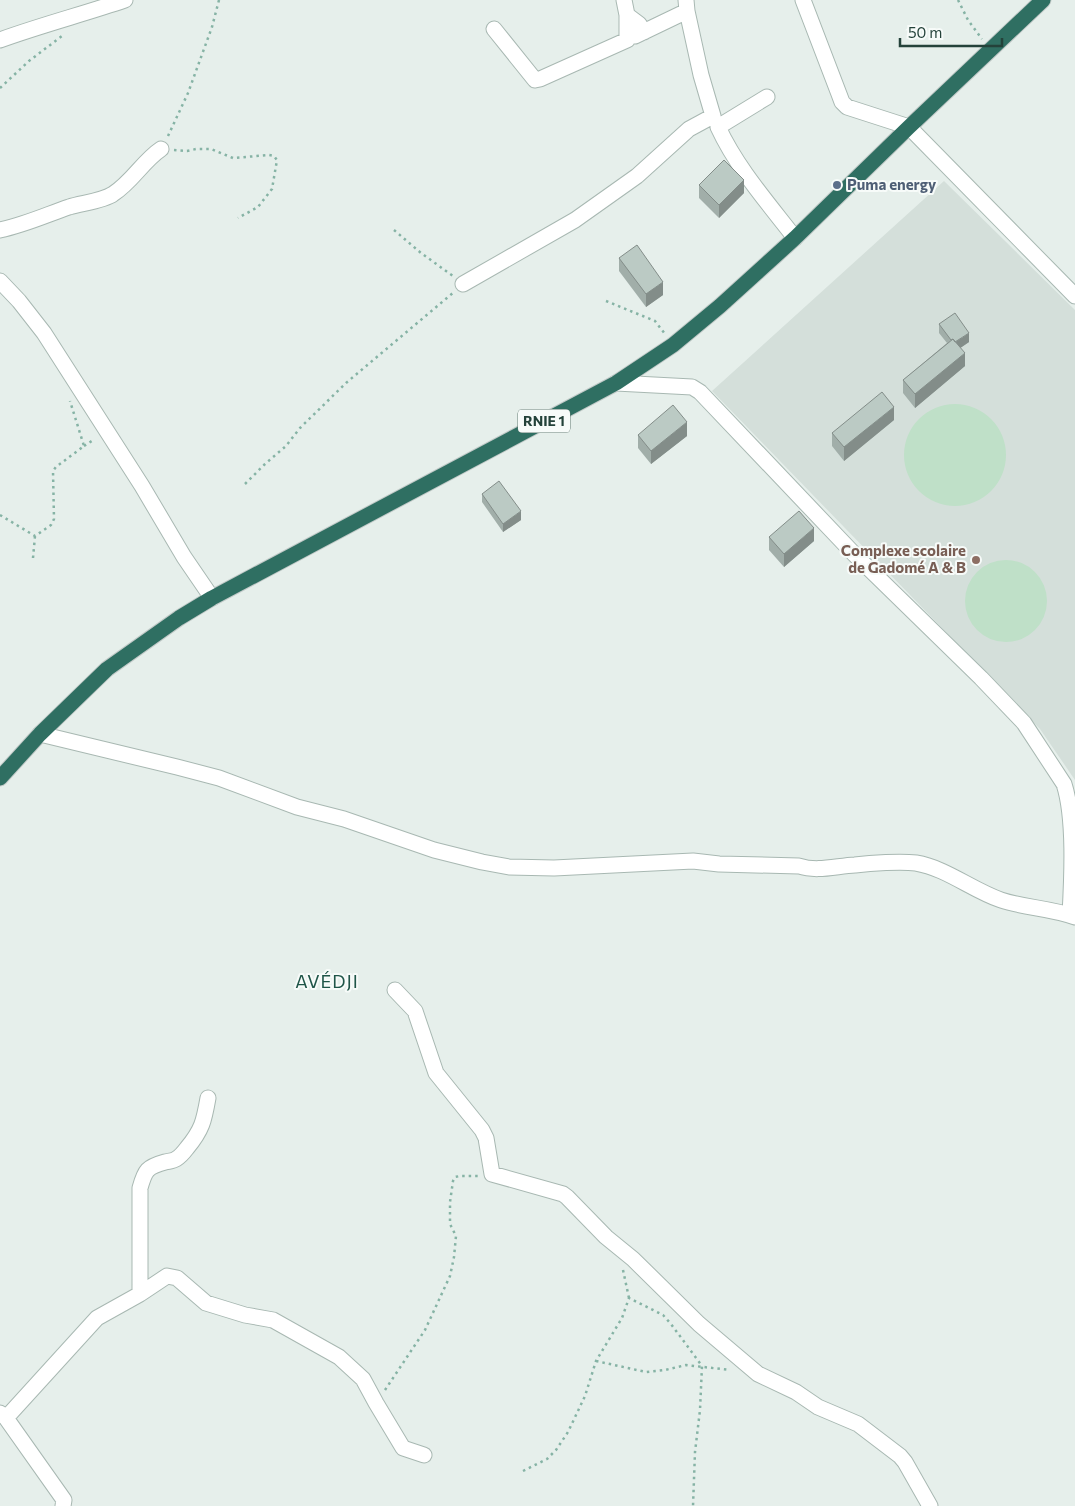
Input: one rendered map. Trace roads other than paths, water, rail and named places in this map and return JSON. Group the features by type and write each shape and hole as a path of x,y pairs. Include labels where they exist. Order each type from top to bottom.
{"highway":[{"name":"RNIE 1","path":"0,778 40,734 107,669 179,618 212,598 616,383 673,345 720,306 795,238 1043,0"}],"street":[{"path":"0,40 125,0"},
{"path":"803,0 842,102 847,107 909,127 1075,296"},
{"path":"494,29 535,80 644,32 687,5 701,75 715,121 723,139 795,238"},
{"path":"626,7 644,32"},
{"path":"626,7 627,40"},
{"path":"463,284 575,220 637,176 689,129 715,121 767,97"},
{"path":"0,230 108,197 123,186 150,156 161,148"},
{"path":"0,282 19,300 44,333 142,486 184,557 212,598"},
{"path":"40,734 219,778 297,807 344,819 434,850 500,866 554,868 693,861 718,864 798,866 807,869 856,864 916,863 933,868 1000,899 1073,916 1074,852 1069,794 1024,723 981,678 855,555 700,392 692,387 616,383"},
{"path":"395,990 415,1011 436,1072 482,1130 486,1138 492,1174 563,1194 567,1197 606,1237 634,1260 699,1324 758,1374 796,1392 818,1408 858,1424 900,1456 930,1506"},
{"path":"140,1294 140,1188 144,1175 147,1170 155,1165 176,1160 181,1156 198,1134 205,1118 208,1098"},
{"path":"64,1506 64,1500 3,1415 97,1318 140,1294 167,1276 177,1278 201,1300 212,1306 278,1322 338,1357 363,1379 403,1448 424,1456"}],"place":[{"name":"Puma energy","path":"837,185"},
{"name":"Complexe scolaire de Gadomé A & B","path":"976,560"}],"district":[{"name":"AVÉDJI","path":"327,982"}]}
